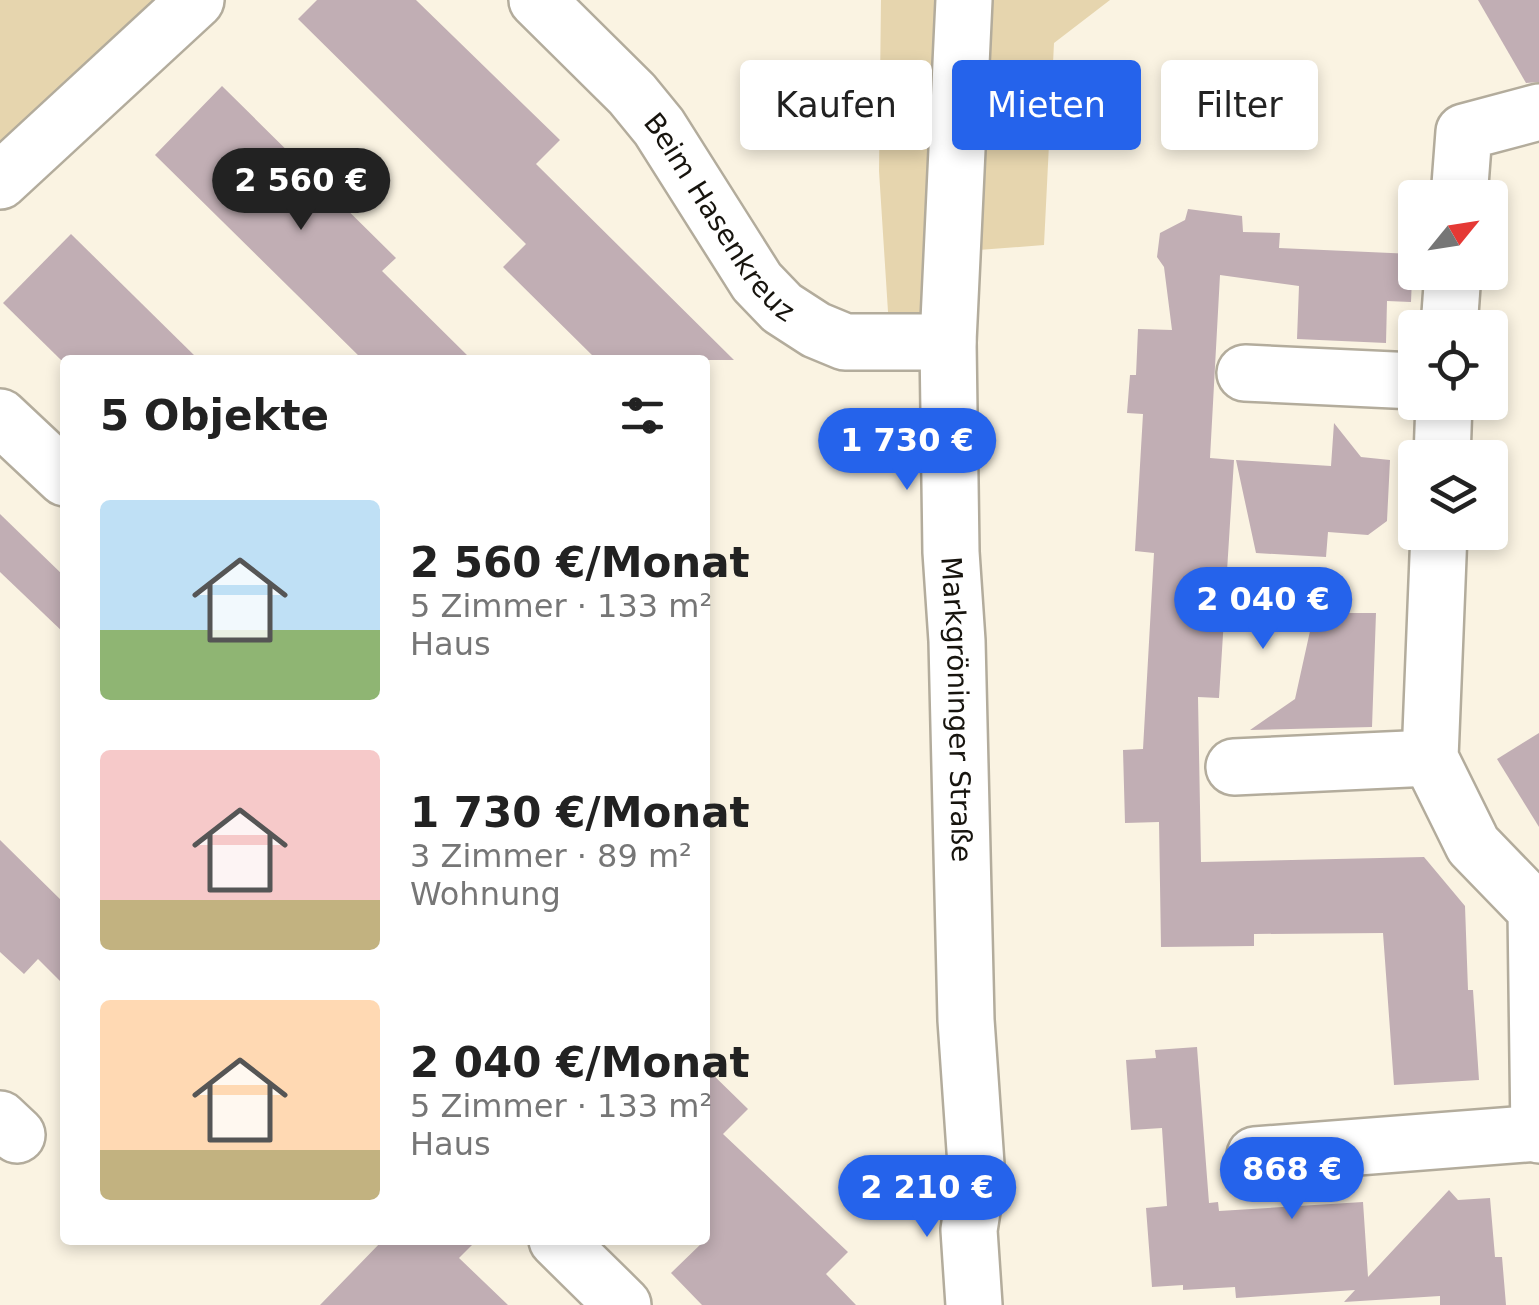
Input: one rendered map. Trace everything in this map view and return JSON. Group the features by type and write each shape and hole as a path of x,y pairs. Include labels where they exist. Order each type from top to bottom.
{"street":[{"path":"0,181 196,0"},
{"name":"Beim Hasenkreuz","path":"537,0 632,94 658,127 757,282 782,308 816,330 846,342 948,342"},
{"name":"Markgröninger Straße","path":"964,0 948,342 950,552 958,660 966,1020 977,1179 969,1230 974,1305"},
{"path":"1460,180 1464,132 1539,112"},
{"path":"1246,374 1398,380"},
{"path":"0,417 60,473"},
{"path":"1255,1156 1539,1134 1538,909 1473,845 1430,758 1438,550"},
{"path":"1234,767 1430,758"},
{"name":"Markgröninger Straße","path":"977,1179 996,1229 1011,1305"},
{"path":"562,1245 623,1305"}],"shaded area":[{"path":"0,0 197,0 0,184"},
{"path":"881,0 1110,0 1054,43 1053,60 952,60 952,150 1049,150 1044,245 952,252 948,342 890,343 879,150 932,150 932,60 880,60"}],"building":[{"path":"317,0 416,0 560,140 536,164 734,360 710,360 710,355 592,355 503,267 526,244 298,19"},
{"path":"1478,0 1539,0 1539,82 1526,83"},
{"path":"222,86 396,258 382,271 467,355 358,355 155,155"},
{"path":"1188,209 1242,216 1243,232 1280,233 1279,248 1398,253 1398,290 1412,290 1411,302 1387,301 1386,343 1297,339 1299,286 1220,275 1210,458 1234,460 1219,698 1198,697 1201,862 1424,857 1465,906 1468,990 1473,990 1479,1080 1394,1085 1383,933 1254,934 1254,946 1161,947 1159,822 1125,823 1123,750 1143,749 1154,553 1135,551 1143,414 1127,413 1130,375 1136,375 1138,329 1172,330 1164,267 1157,257 1160,233 1185,220"},
{"path":"71,234 194,355 60,355 60,359 3,303"},
{"path":"1334,423 1361,457 1390,460 1387,521 1368,535 1328,532 1326,557 1256,553 1236,460 1331,466"},
{"path":"0,514 60,572 60,629 0,572"},
{"path":"1314,613 1376,613 1372,727 1250,730 1295,699"},
{"path":"1539,733 1539,827 1497,759"},
{"path":"0,840 60,899 60,981 38,959 24,974 0,952"},
{"path":"1197,1047 1209,1203 1218,1202 1219,1211 1363,1202 1368,1277 1449,1190 1458,1200 1490,1198 1495,1257 1502,1257 1506,1305 1440,1305 1440,1296 1344,1302 1355,1290 1236,1298 1235,1287 1152,1287 1146,1208 1167,1206 1162,1128 1131,1130 1126,1060 1156,1058 1155,1050"},
{"path":"710,1072 748,1109 723,1134 848,1252 826,1274 856,1305 702,1305 671,1273 700,1245 710,1245"},
{"path":"378,1245 472,1245 459,1258 508,1305 320,1305"}]}
